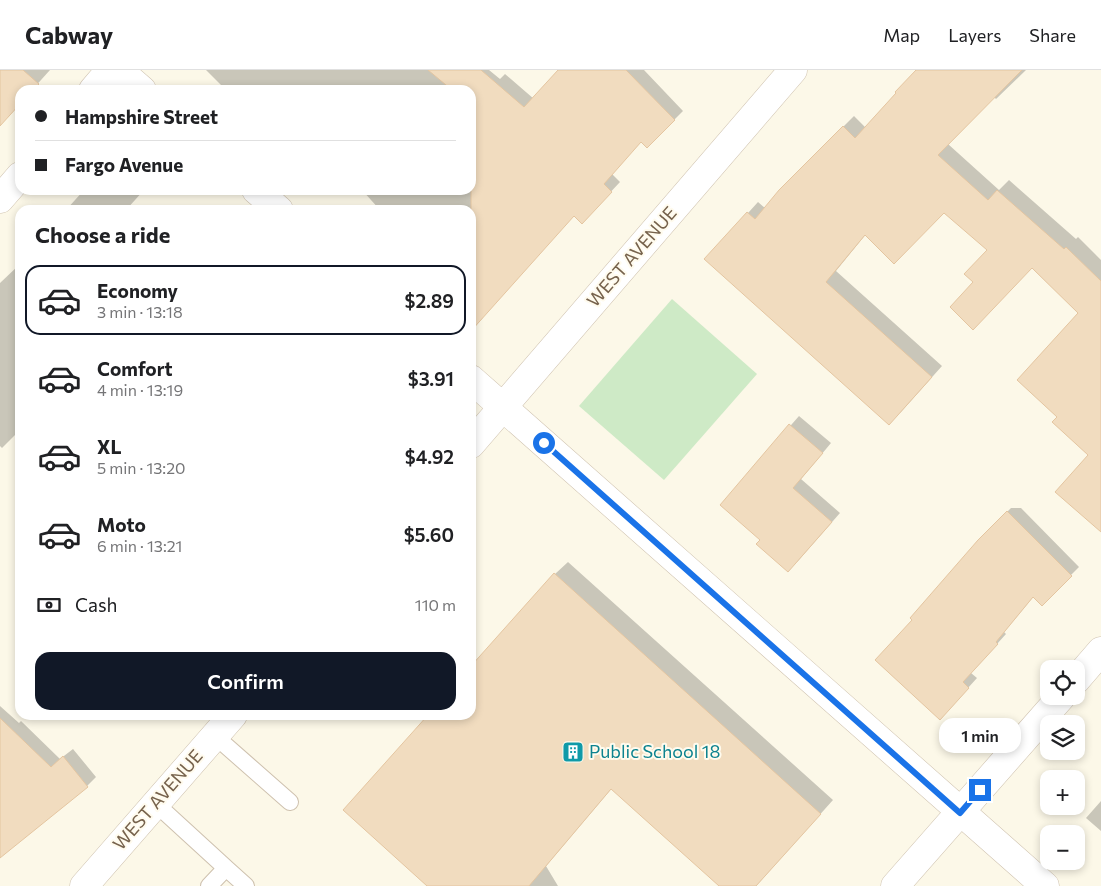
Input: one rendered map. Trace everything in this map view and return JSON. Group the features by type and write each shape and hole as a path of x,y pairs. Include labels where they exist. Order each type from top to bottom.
{"street":[{"path":"97,85 110,70"},
{"path":"119,70 136,85"},
{"name":"WEST AVENUE","path":"476,438 793,70"},
{"path":"0,199 15,182"},
{"path":"262,195 273,205"},
{"path":"476,383 960,813 1045,886"},
{"path":"1085,670 1101,651"},
{"path":"895,886 1054,705"},
{"name":"WEST AVENUE","path":"84,886 229,720"}],"lane":[{"path":"215,736 290,802"},
{"path":"155,804 246,886"},
{"path":"210,886 226,868"}],"green space":[{"path":"672,299 757,374 664,480 579,406"}],"building":[{"path":"0,70 23,70 39,84 15,85 15,110 0,126"},
{"path":"428,70 481,70 524,107 558,70 626,70 675,120 647,148 641,142 604,184 612,192 582,224 574,216 476,325 476,205 471,205 471,195 476,195 476,85 446,85"},
{"path":"916,70 1022,70 938,155 988,200 997,190 1064,249 1066,247 1101,281 1101,532 1055,492 1088,455 1052,422 1057,417 1017,380 1078,313 1032,268 973,330 950,307 973,282 964,274 987,250 944,213 894,264 865,235 826,282 932,377 889,425 704,259 747,212 755,219 779,190 843,126 855,138"},
{"path":"789,424 823,453 793,488 832,522 788,572 756,544 760,540 720,505"},
{"path":"1007,511 1072,576 1042,606 1033,597 996,642 998,644 963,682 969,688 940,720 875,660 912,620 910,618 978,540"},
{"name":"Public School 18","path":"554,573 821,814 756,886 719,886 611,789 529,886 427,886 343,810 424,720 476,720 476,660"},
{"path":"0,718 51,767 63,756 88,787 0,858"}],"place":[{"name":"Public School 18","path":"573,752"}],"route":[{"path":"544,443 960,813 980,790"}]}
